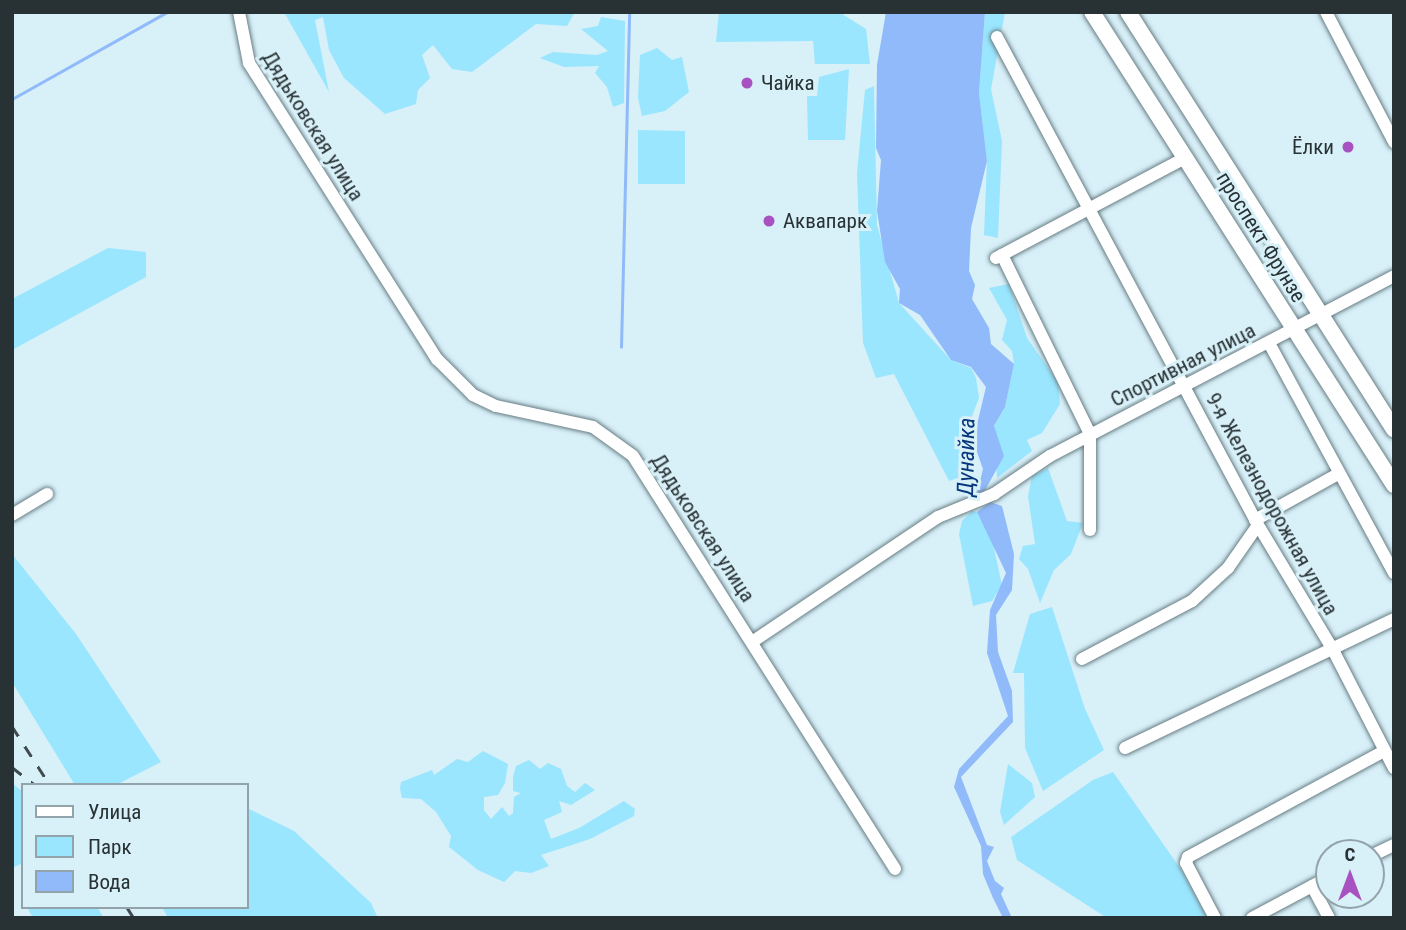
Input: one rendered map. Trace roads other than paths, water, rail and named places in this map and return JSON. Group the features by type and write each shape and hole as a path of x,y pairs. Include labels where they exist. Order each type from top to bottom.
{"main road":[{"name":"проспект Фрунзе","path":"1092,12 1394,485"},
{"name":"проспект Фрунзе","path":"1128,12 1394,429"}],"street":[{"name":"Дядьковская улица","path":"239,12 249,63 453,379 496,405 593,427 626,449 652,481 895,869"},
{"path":"1326,12 1394,142"},
{"name":"9-я Железнодорожная улица","path":"997,37 1256,522 1333,650 1394,768"},
{"path":"1090,530 1090,434 999,257 1089,206 1185,158"},
{"name":"Спортивная улица","path":"752,642 938,517 994,494 1090,434 1394,276"},
{"path":"1269,343 1394,573"},
{"path":"1082,659 1192,601 1228,568 1256,522 1338,474"},
{"path":"12,515 47,494"},
{"path":"1125,748 1333,650 1394,618"},
{"path":"1214,918 1188,857 1384,751"},
{"path":"1252,918 1315,884"},
{"path":"1312,886 1329,918"}],"water":[{"path":"886,12 985,12 979,93 987,161 971,228 969,271 975,285 972,299 989,328 991,344 1014,364 1005,407 994,426 1004,456 984,492 977,493 983,469 973,441 986,387 971,367 951,360 920,315 899,303 900,289 885,262 877,211 881,160 876,148 877,65"},
{"name":"Дунайка","path":"990,502 1002,506 1014,554 1012,590 996,615 998,652 1012,691 1013,722 961,777 987,845 994,847 987,861 995,881 1004,888 1001,894 1012,918 1003,918 993,898 983,874 981,846 954,787 959,769 1008,716 987,653 990,610 1006,573 977,512"}],"waterway":[{"path":"12,99 167,12"},
{"path":"621,347 629,12"}],"railway":[{"path":"12,726 49,783"},
{"path":"12,767 32,783"},
{"path":"128,909 134,918"}],"place":[{"name":"Чайка","path":"747,83"},
{"name":"Ёлки","path":"1348,147"},
{"name":"Аквапарк","path":"769,221"}]}
